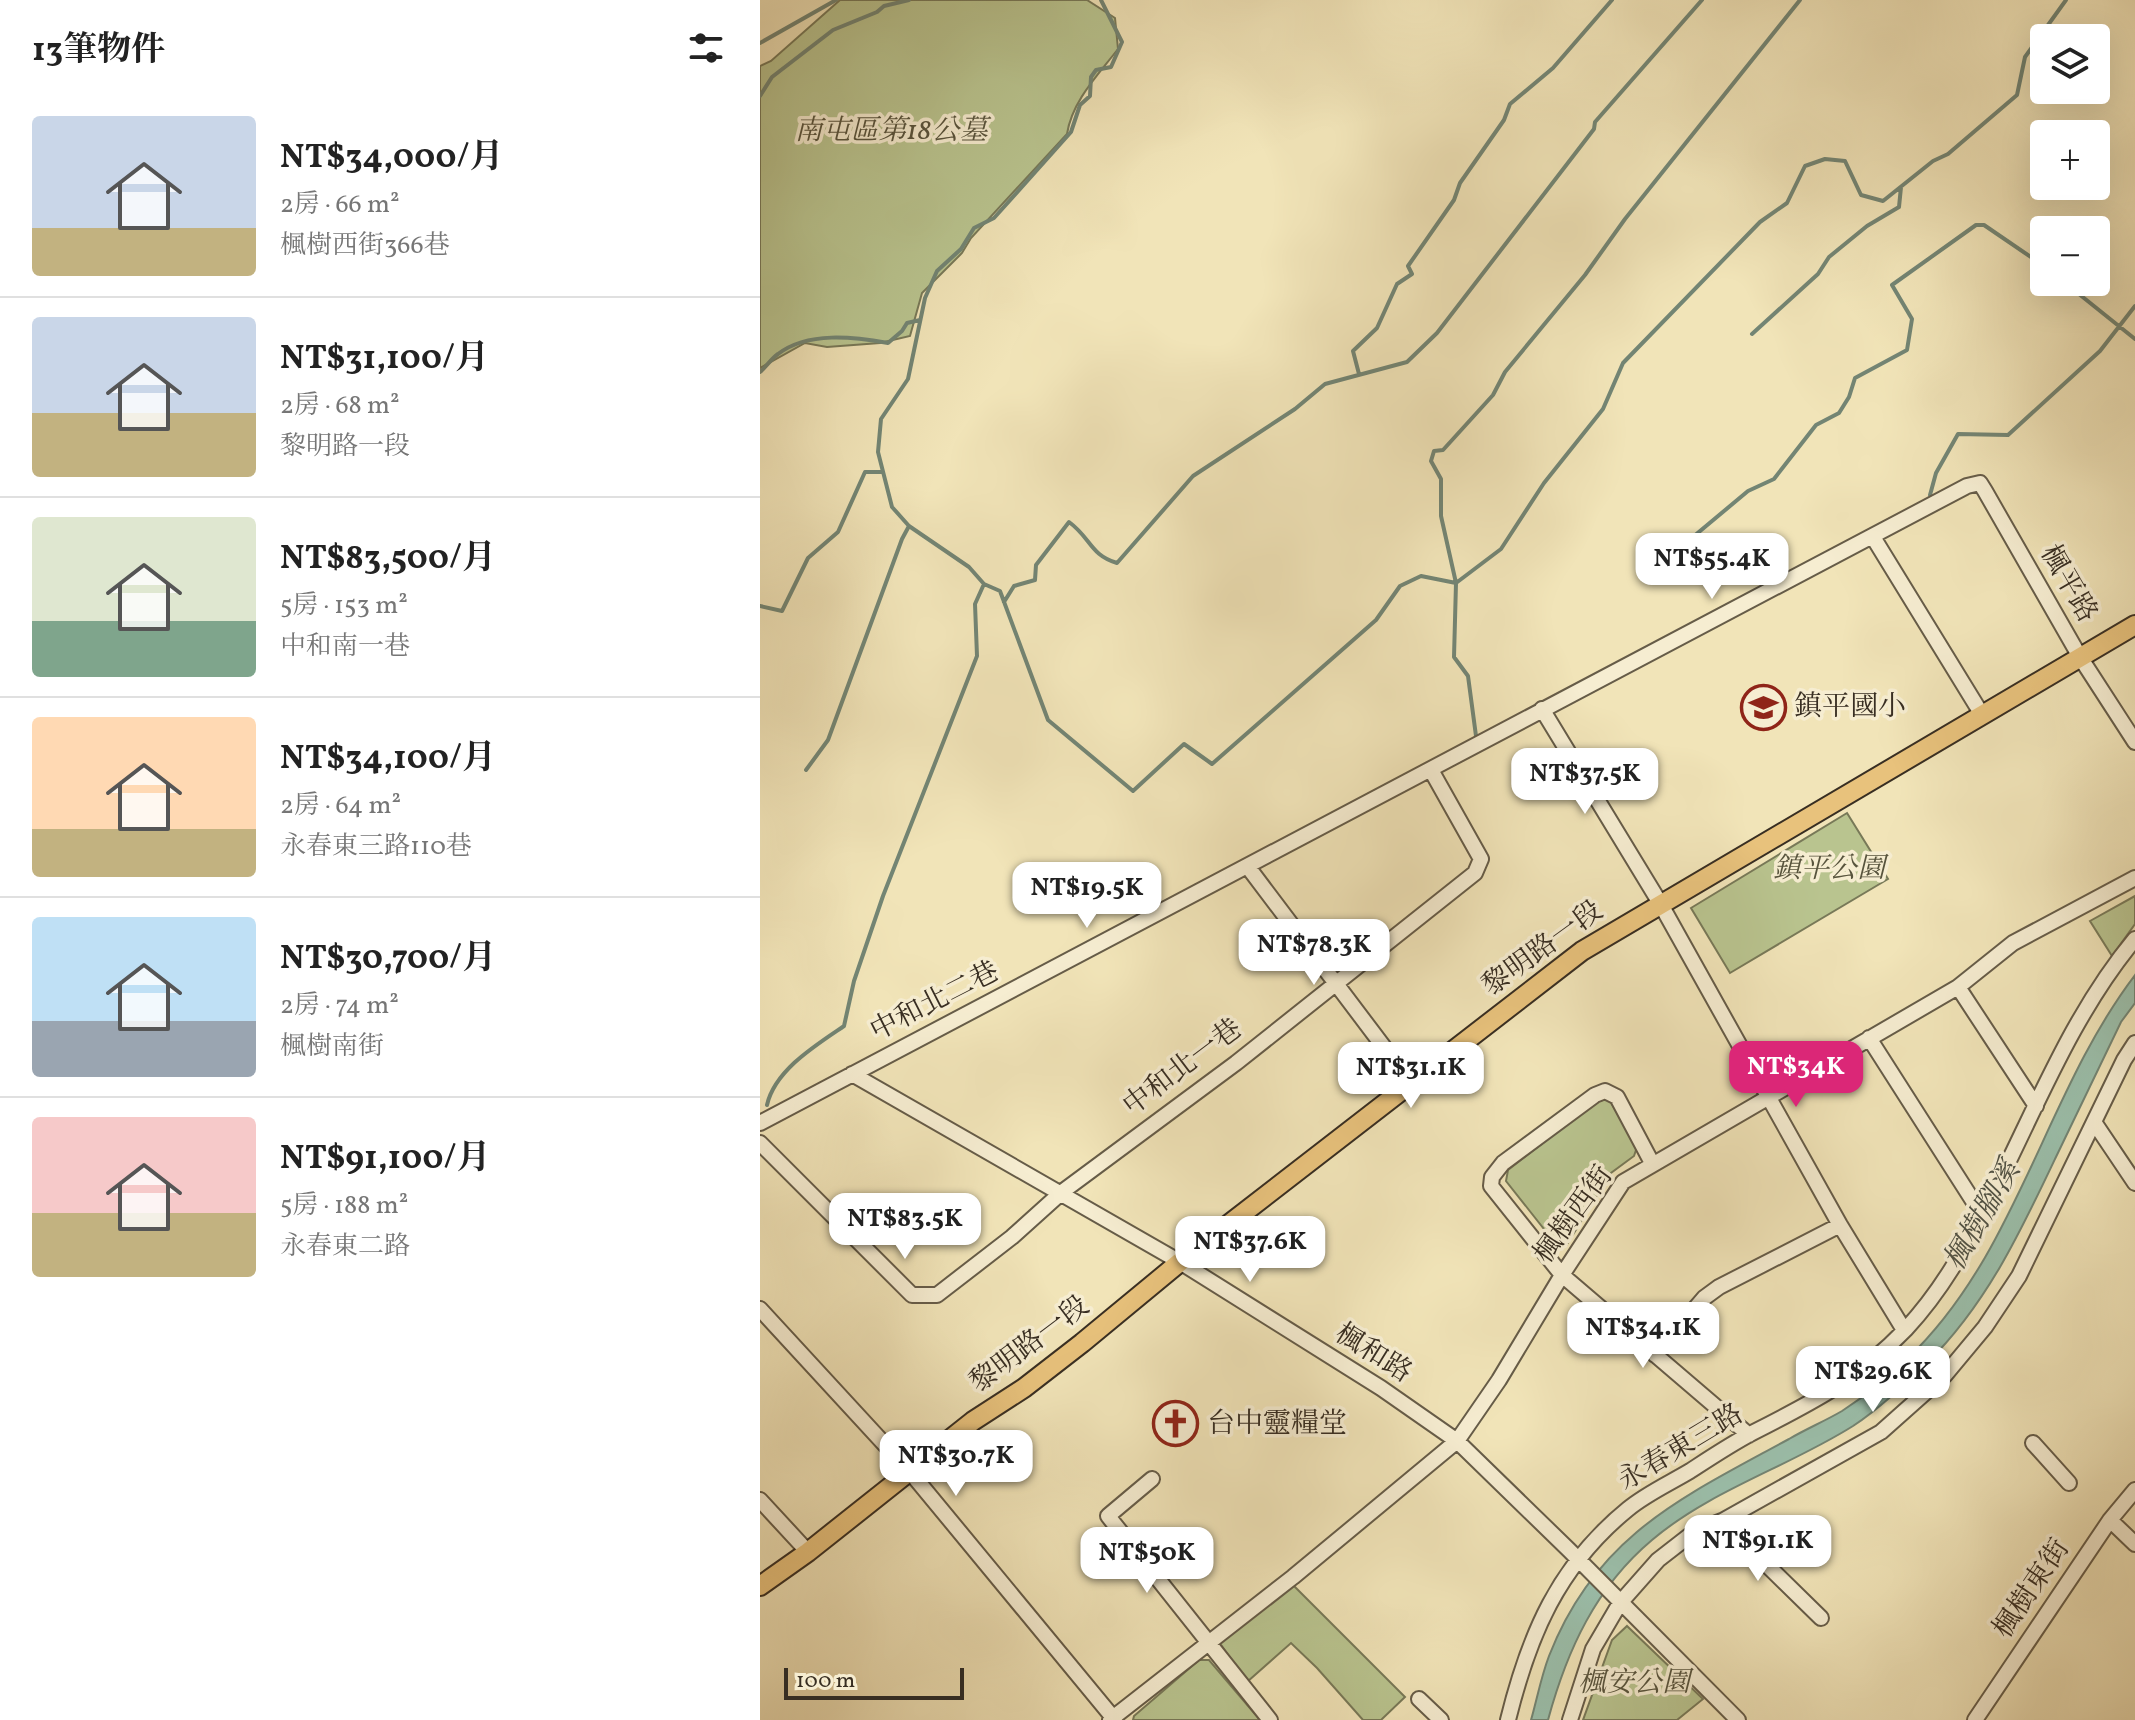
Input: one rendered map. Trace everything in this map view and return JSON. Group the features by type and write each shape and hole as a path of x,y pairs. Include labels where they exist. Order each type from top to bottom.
{"main road":[{"name":"黎明路一段","path":"760,1586 911,1473 973,1421 1024,1388 1180,1262 1582,951 2135,625"}],"street":[{"name":"中和北二巷","path":"760,1123 1967,486 1980,483 1985,491"},
{"name":"楓平路","path":"1985,491 2080,657 2135,742"},
{"path":"1873,537 1981,713"},
{"path":"1542,709 1660,903 1840,1225 1904,1330"},
{"name":"中和北一巷","path":"760,1143 912,1295 937,1295 1012,1237 1062,1192 1236,1063 1475,873 1481,859 1431,770"},
{"path":"1248,867 1411,1083"},
{"name":"楓樹西街","path":"1112,1719 1293,1577 1457,1441 1499,1380 1623,1182 1958,987 2013,943 2135,878"},
{"name":"永春東三路","path":"1508,1720 1522,1663 1543,1615 1577,1559 1629,1508 1749,1435 1839,1387 1904,1330 1940,1290 1982,1215 2083,1015 2135,939"},
{"path":"1958,987 2036,1106"},
{"path":"1869,1038 1982,1215"},
{"path":"1570,1720 1593,1649 1615,1598 1694,1532 1722,1521 1881,1432 1945,1375 1985,1327 2019,1276 2135,1043"},
{"name":"楓和路","path":"852,1074 1180,1262 1381,1388 1457,1441 1615,1598"},
{"path":"1652,1163 1617,1097 1605,1091 1595,1095 1496,1170 1491,1186 1562,1275 1749,1435"},
{"path":"2094,1122 2135,1183"},
{"path":"1655,1355 1704,1298 1719,1287 1840,1225"},
{"path":"760,1309 911,1473 1112,1719"},
{"path":"2033,1443 2069,1483"},
{"path":"1152,1479 1108,1516 1270,1720"},
{"name":"楓樹東街","path":"1975,1720 2110,1520 2135,1490"},
{"path":"760,1500 808,1552"},
{"path":"2110,1520 2135,1544"},
{"path":"1722,1521 1821,1618"},
{"path":"1615,1598 1738,1720"},
{"path":"1419,1699 1441,1720"}],"green space":[{"name":"南屯區第18公墓","path":"840,0 1087,0 1115,18 1118,49 1080,99 1067,134 971,238 962,253 922,293 910,336 880,343 827,347 805,343 760,368 760,66 771,61"},
{"name":"鎮平公園","path":"1847,813 1888,879 1730,973 1691,908"},
{"path":"2135,896 2135,924 2112,956 2090,921"},
{"path":"1609,1099 1637,1147 1634,1156 1611,1173 1566,1246 1559,1248 1506,1181 1508,1170 1597,1101"},
{"path":"1292,1584 1405,1697 1381,1720 1363,1720 1291,1643 1247,1682 1219,1642"},
{"name":"楓安公園","path":"1627,1626 1703,1699 1677,1720 1583,1720 1612,1640"},
{"path":"1199,1660 1209,1660 1260,1720 1133,1720 1134,1716"}],"shaded area":[{"path":"2135,975 2135,1003 2121,1022 2029,1214 2000,1267 1948,1341 1901,1388 1853,1426 1699,1507 1675,1522 1632,1558 1599,1599 1586,1621 1564,1669 1548,1720 1531,1720 1546,1664 1568,1614 1591,1579 1618,1549 1679,1501 1836,1415 1859,1399 1901,1365 1946,1316 2004,1222 2077,1070 2104,1021"}],"waterway":[{"path":"760,43 836,0"},
{"path":"760,96 772,77 833,30 877,12 884,6 909,0"},
{"path":"984,584 969,567 909,526 892,507 878,452 881,419 908,379 925,298 937,271 961,249 974,228 994,218 1071,132 1080,105 1090,96 1091,77 1096,70 1111,67 1122,42 1101,0"},
{"path":"1359,374 1353,351 1377,328 1397,284 1412,274 1408,266 1454,200 1460,183 1504,120 1510,104 1553,68 1612,0"},
{"path":"1004,602 1014,586 1035,580 1036,565 1069,522 1096,551 1117,563 1193,476 1295,409 1325,384 1407,362 1437,333 1594,129 1595,122 1702,0"},
{"path":"1476,736 1468,676 1454,657 1456,583 1441,516 1441,479 1431,461 1434,451 1443,450 1493,395 1505,372 1585,275 1625,219 1800,0"},
{"path":"767,1105 771,1092 787,1070 844,1026 854,981 883,896 977,656 975,604 984,584 1000,591 1048,720 1133,791 1184,744 1212,764 1376,620 1400,586 1421,576 1456,583 1501,549 1544,483 1603,409 1623,363 1760,222 1787,203 1805,166 1825,159 1845,161 1861,195 1883,201 1933,161 1948,154 2017,95 2025,57 2066,0"},
{"path":"1752,334 1818,274 1829,257 1867,226 1899,207 1901,187"},
{"path":"1645,577 1748,491 1774,479 1816,425 1839,413 1849,397 1855,378 1907,350 1912,319 1892,285 1976,225 1984,225 2030,256"},
{"path":"2081,296 2135,339"},
{"path":"1930,495 1936,473 1958,434 2008,435 2100,351 2135,306"},
{"path":"760,372 778,354 803,342 846,338 888,343 907,323 920,320"},
{"path":"760,606 782,611 808,558 838,532 865,472 883,472"},
{"path":"806,770 828,740 909,526"}],"place":[{"name":"鎮平國小","path":"1763,707"},
{"name":"台中靈糧堂","path":"1176,1424"}],"water label":[{"name":"楓樹腳溪","path":"1983,1216"}]}
